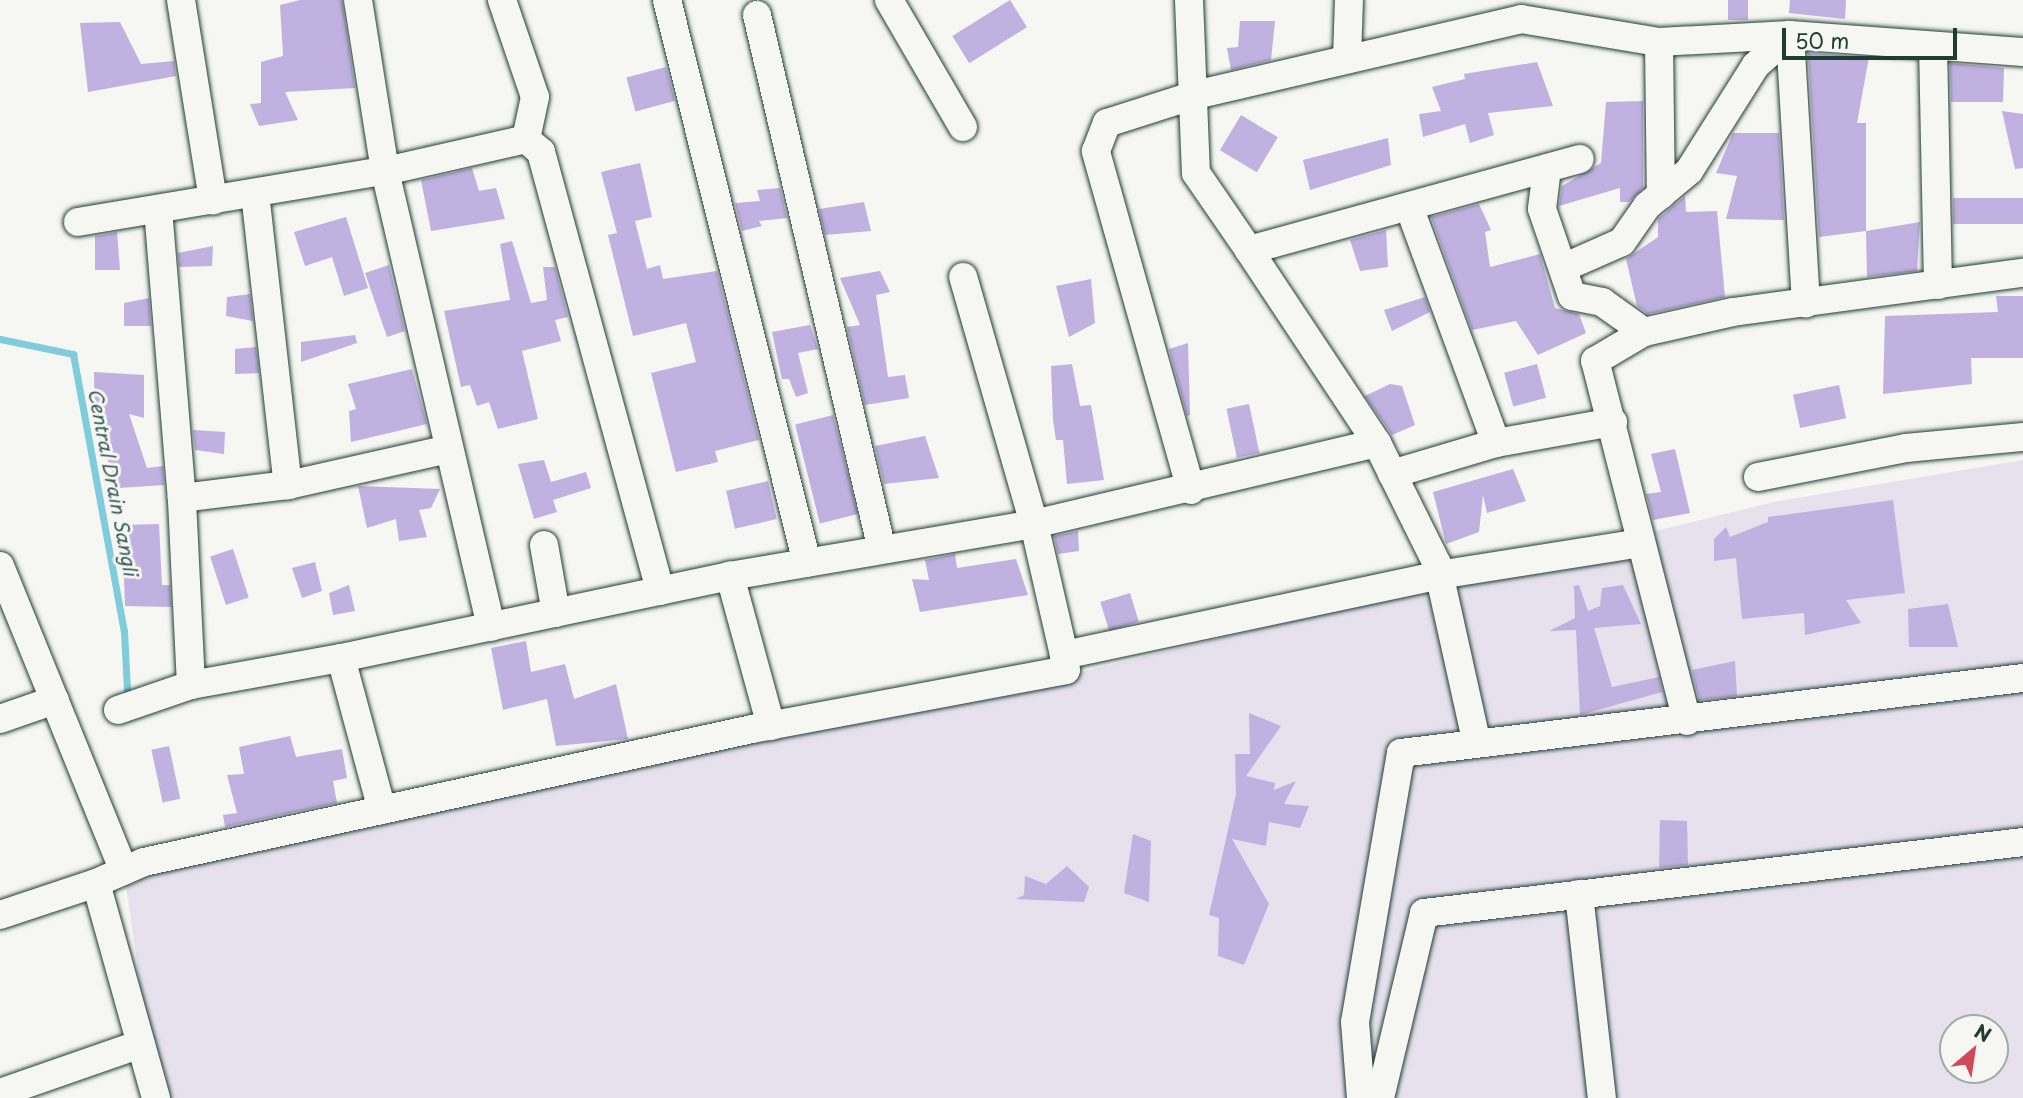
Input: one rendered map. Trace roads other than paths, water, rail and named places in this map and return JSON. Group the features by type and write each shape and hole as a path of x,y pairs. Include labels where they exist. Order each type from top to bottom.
{"street":[{"path":"181,0 213,200"},
{"path":"358,0 385,171 491,627"},
{"path":"502,0 535,97 526,139"},
{"path":"667,0 807,563"},
{"path":"889,0 963,127"},
{"path":"1188,0 1195,95 1190,118 1196,173 1377,443 1439,575 1477,744"},
{"path":"1347,60 1349,0"},
{"path":"757,15 882,550"},
{"path":"1191,490 1096,151 1107,123 1195,95 1521,19 1659,42 1790,35 2023,52"},
{"path":"1563,268 1622,242 1661,195 1689,171 1756,65 1790,35"},
{"path":"1790,35 1805,303"},
{"path":"1659,42 1661,195"},
{"path":"1933,46 1938,285"},
{"path":"78,222 385,171 526,139"},
{"path":"526,139 541,152 660,591"},
{"path":"1250,250 1580,159"},
{"path":"1547,168 1542,209 1572,296 1602,302 1644,332"},
{"path":"255,193 288,485"},
{"path":"1409,205 1496,443"},
{"path":"158,209 182,498 191,685"},
{"path":"1686,721 1640,543 1613,422 1595,361 1644,332 1805,303 2023,273"},
{"path":"0,915 96,883 124,870 382,810 771,726 1066,670 1034,524 963,277"},
{"path":"1392,474 1496,443 1613,422"},
{"path":"1758,477 1906,448 2023,437"},
{"path":"118,710 191,685 341,659 730,576 1034,524 1191,490 1377,443"},
{"path":"182,498 288,485 449,449"},
{"path":"1064,655 1439,575 1640,543"},
{"path":"544,545 556,613"},
{"path":"0,566 124,870"},
{"path":"730,576 771,726"},
{"path":"341,659 382,810"},
{"path":"1361,1098 1355,1022 1401,753 1686,721 2023,678"},
{"path":"0,719 55,701"},
{"path":"1380,1098 1424,913 2023,842"},
{"path":"96,883 156,1098"},
{"path":"1580,894 1602,1098"},
{"path":"0,1093 141,1044"}],"waterway":[{"name":"Central Drain Sangli","path":"0,339 73,354 124,631 127,690"}]}
